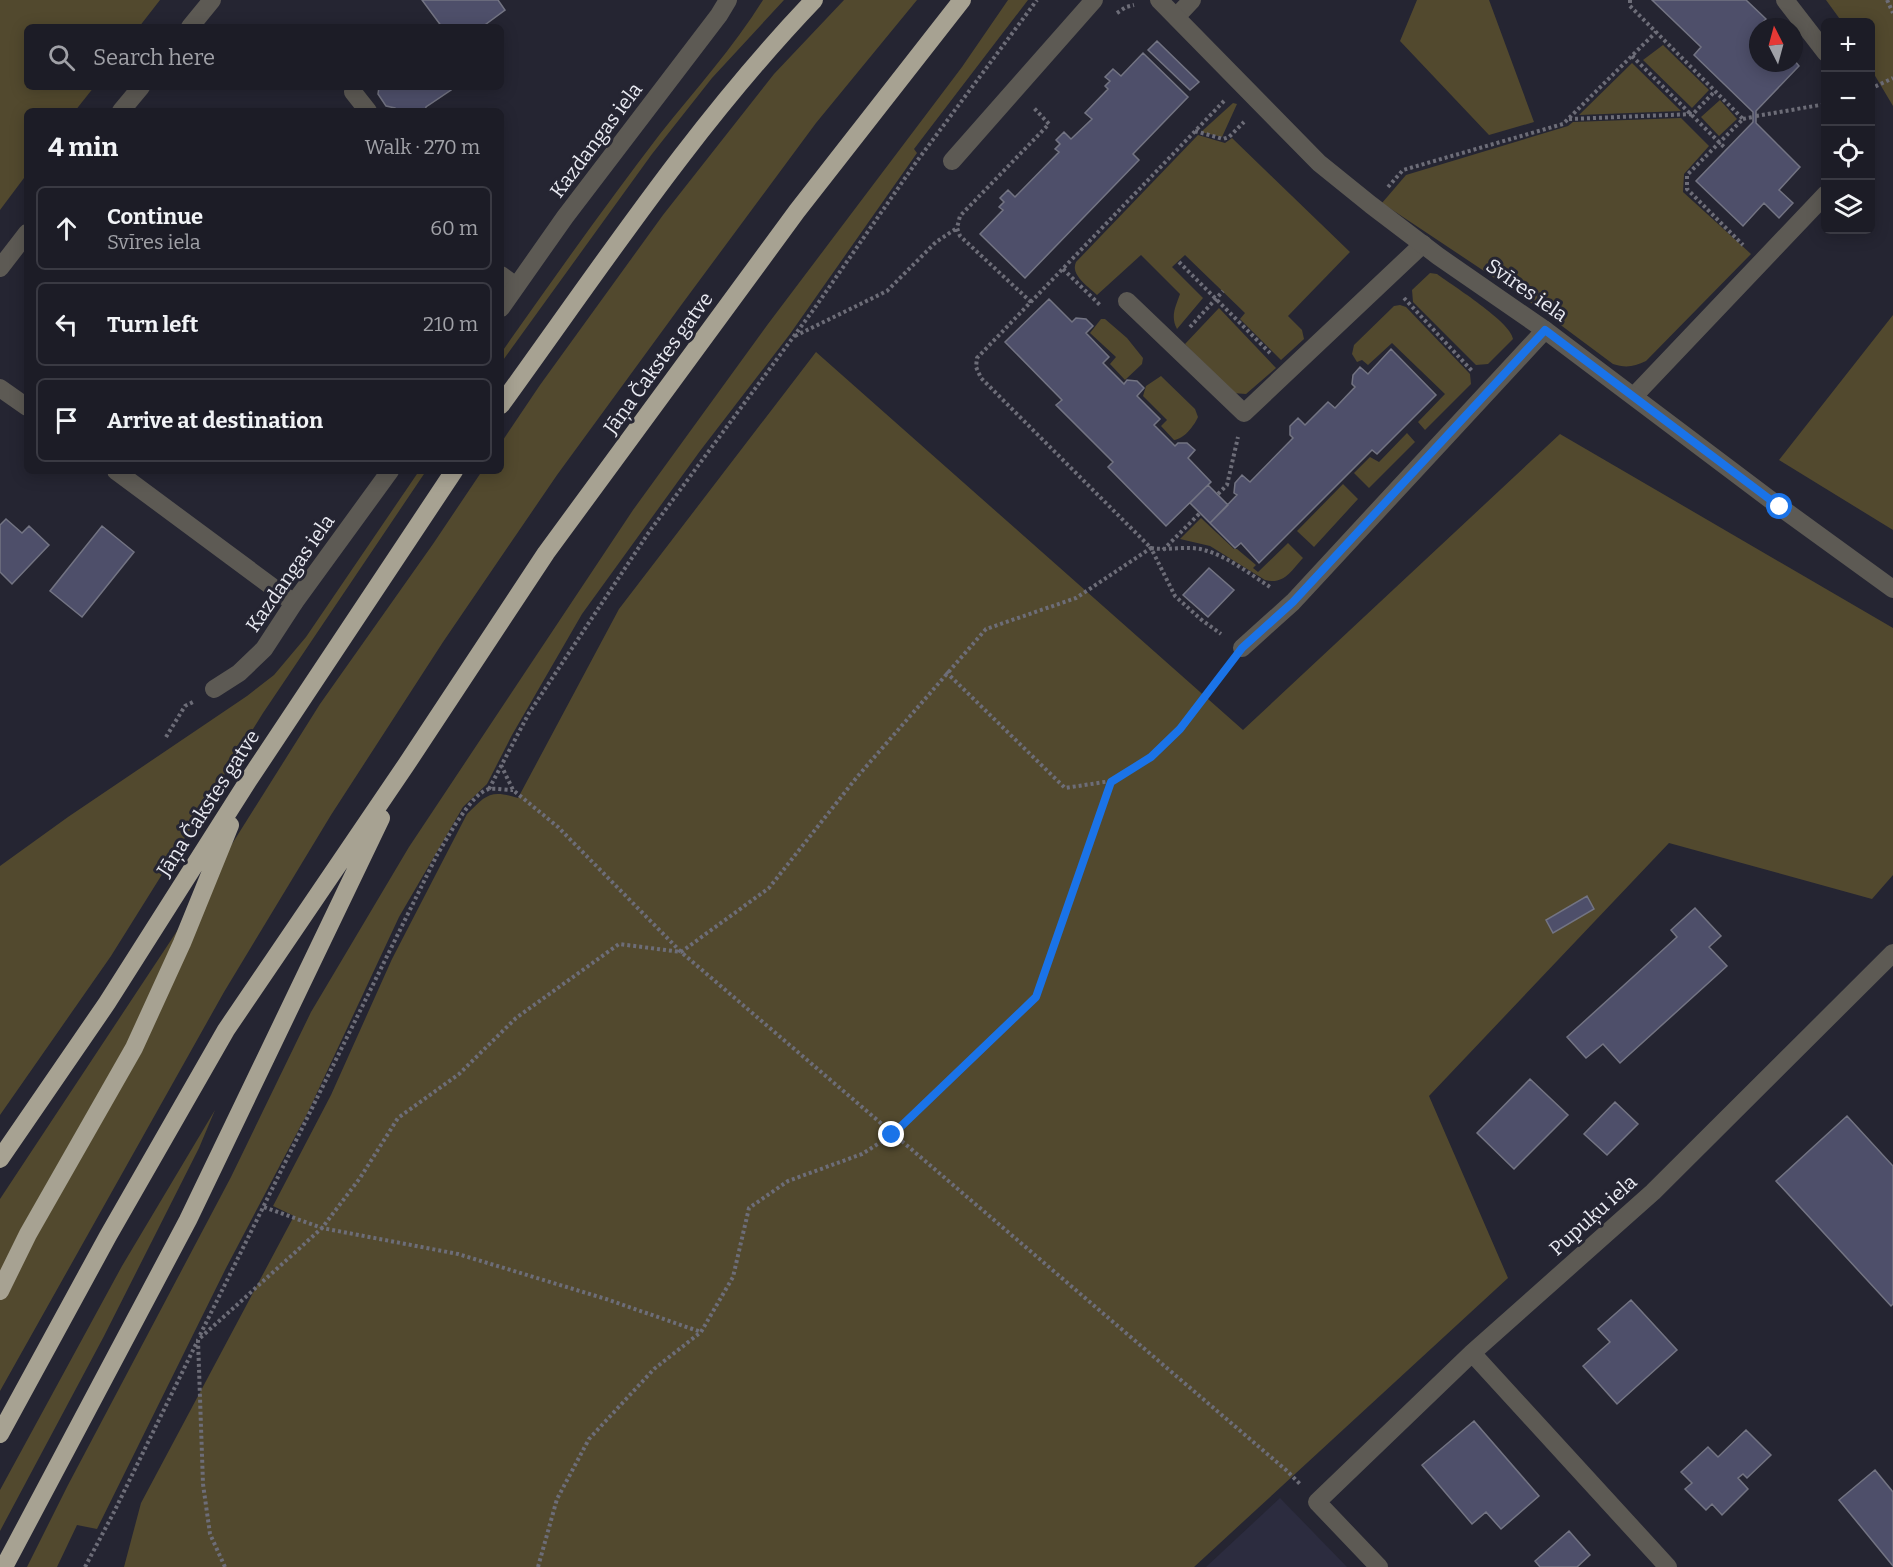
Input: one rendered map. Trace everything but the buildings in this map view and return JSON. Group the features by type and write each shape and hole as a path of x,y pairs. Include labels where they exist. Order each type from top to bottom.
{"highway":[{"path":"504,401 671,171 768,49 814,0"},
{"name":"Jāņa Čakstes gatve","path":"406,765 546,553 797,211 962,0"},
{"name":"Jāņa Čakstes gatve","path":"0,1159 107,1003 248,781 452,474"},
{"path":"0,1434 108,1236 226,1030 406,765"},
{"path":"4,1567 188,1220 406,765"},
{"path":"0,1291 28,1234 134,1047 182,943 248,781"}],"street":[{"path":"192,24 212,0"},
{"name":"Kazdangas iela","path":"504,304 728,0"},
{"path":"952,161 1094,0"},
{"name":"Svīres iela","path":"1159,0 1319,163 1371,206 1545,330 1893,589"},
{"path":"1177,16 1192,0"},
{"path":"1785,0 1821,46"},
{"path":"124,108 138,90"},
{"path":"353,92 366,108"},
{"path":"1634,396 1821,199"},
{"path":"0,268 24,237"},
{"path":"1127,301 1244,412 1423,244"},
{"path":"504,276 516,286"},
{"path":"1242,648 1293,602 1545,330"},
{"path":"0,388 24,405"},
{"path":"120,474 294,603"},
{"name":"Kazdangas iela","path":"214,689 239,673 264,649 294,603 388,474"},
{"name":"Pupuķu iela","path":"1317,1502 1472,1353 1653,1192 1893,953"},
{"path":"1472,1353 1668,1567"},
{"path":"1317,1502 1379,1567"}],"path":[{"path":"489,789 529,713 649,532 794,337 917,161 1037,0"},
{"path":"1630,0 1630,6 1743,119"},
{"path":"1887,0 1893,13"},
{"path":"1117,13 1132,5 1140,7"},
{"path":"1371,206 1403,170 1563,124 1656,32"},
{"path":"1632,56 1726,149"},
{"path":"1875,87 1893,78"},
{"path":"946,672 1065,788 1111,782 1151,757 1180,729 1242,648 1203,621 1175,596 1151,548 981,378 976,367 977,357 1242,83"},
{"path":"1016,88 1049,124 960,216 957,228 960,236 1031,302"},
{"path":"1569,119 1693,114 1715,91"},
{"path":"1195,131 1223,139 1229,137 1262,105"},
{"path":"1760,262 1687,189 1687,175 1743,119 1821,105"},
{"path":"794,337 887,291 936,242 957,228"},
{"path":"1179,262 1288,372"},
{"path":"1063,269 1104,310"},
{"path":"1386,279 1490,390"},
{"path":"1173,345 1223,291"},
{"path":"1218,495 1227,485 1244,412"},
{"path":"1232,436 1247,438"},
{"path":"1163,550 1200,513"},
{"path":"225,1567 210,1534 203,1484 198,1340 322,1228 360,1178 398,1118 459,1074 516,1017 619,944 681,952 769,888 857,777 946,672 986,629 1076,598 1151,548 1202,549 1222,558 1293,602"},
{"path":"166,737 185,706 214,689"},
{"path":"501,765 513,790 558,827 681,952 1286,1470 1317,1502"},
{"path":"538,1567 557,1499 589,1439 654,1369 701,1332 734,1277 749,1208 788,1181 862,1154 892,1135 1036,997 1111,782"},
{"path":"85,1567 437,855 464,811 480,794 489,789 513,790"},
{"path":"264,1207 322,1228 458,1254 606,1299 701,1332"}],"shaded area":[{"path":"0,0 160,0 141,24 24,24 24,90 92,90 77,108 24,108 24,178 0,210"},
{"path":"763,0 784,0 712,78 652,154 504,359 504,349 579,243 660,134"},
{"path":"844,0 917,0 816,123 682,304 557,475 443,642 331,815 224,992 0,1391 0,1199 183,922 320,704 480,474 504,474 504,439 540,385 663,215 774,74"},
{"path":"1008,0 1028,0 914,149 917,153 790,334 700,451 582,614 512,735 487,784 463,807 399,917 308,1112 225,1270 97,1529 77,1525 57,1567 27,1567 231,1177 311,1012 409,847 633,510 768,324 962,67"},
{"path":"1417,0 1489,0 1534,122 1489,135 1400,41"},
{"path":"1826,0 1893,0 1893,106 1875,76 1875,18 1839,18"},
{"path":"1663,45 1709,90 1692,108 1643,60"},
{"path":"1632,63 1681,111 1579,115"},
{"path":"1720,100 1737,119 1719,136 1701,117"},
{"path":"1233,103 1237,104 1222,137 1201,132"},
{"path":"1681,118 1709,146 1684,174 1683,192 1751,254 1646,361 1637,365 1613,364 1523,297 1382,203 1406,175 1568,126 1573,122"},
{"path":"1198,135 1225,143 1232,138 1350,252 1288,316 1302,330 1304,339 1281,360 1240,319 1245,313 1185,255 1172,267 1203,298 1177,329 1174,315 1180,294 1141,255 1097,295 1075,271 1076,262"},
{"path":"1430,273 1437,274 1480,305 1503,323 1510,332 1513,339 1488,364 1476,365 1413,302 1412,290"},
{"path":"1394,306 1406,307 1470,374 1471,384 1425,430 1418,422 1445,394 1392,343 1368,365 1362,360 1357,362 1352,354 1354,345"},
{"path":"1219,308 1276,368 1246,394 1232,393 1185,344"},
{"path":"1893,315 1893,530 1779,460"},
{"path":"1101,319 1105,319 1127,338 1143,358 1142,364 1125,380 1110,364 1116,357 1090,333"},
{"path":"816,352 1243,730 1560,434 1893,628 1893,875 1872,899 1669,843 1429,1096 1508,1278 1194,1567 124,1567 141,1503 294,1216 273,1206 331,1095 392,959 467,814 489,795 501,794 518,798 619,609"},
{"path":"1161,376 1195,409 1198,417 1188,432 1174,440 1161,426 1167,420 1143,396 1146,386"},
{"path":"1407,433 1415,442 1369,488 1354,473 1370,457 1379,462"},
{"path":"417,474 424,474 263,713 111,956 0,1115 0,866 68,817 247,696 274,675 306,637"},
{"path":"1343,484 1358,499 1314,547 1297,531"},
{"path":"1201,518 1234,549 1256,565 1253,568 1258,572 1288,543 1303,558 1282,579 1265,580 1210,546 1180,539"},
{"path":"215,1110 199,1148 103,1338 0,1531 0,1490 122,1266"},
{"path":"1280,1498 1347,1567 1206,1567"}],"route":[{"path":"892,1135 1036,997 1111,782 1151,757 1180,729 1242,648 1293,602 1545,330 1780,507"}]}
